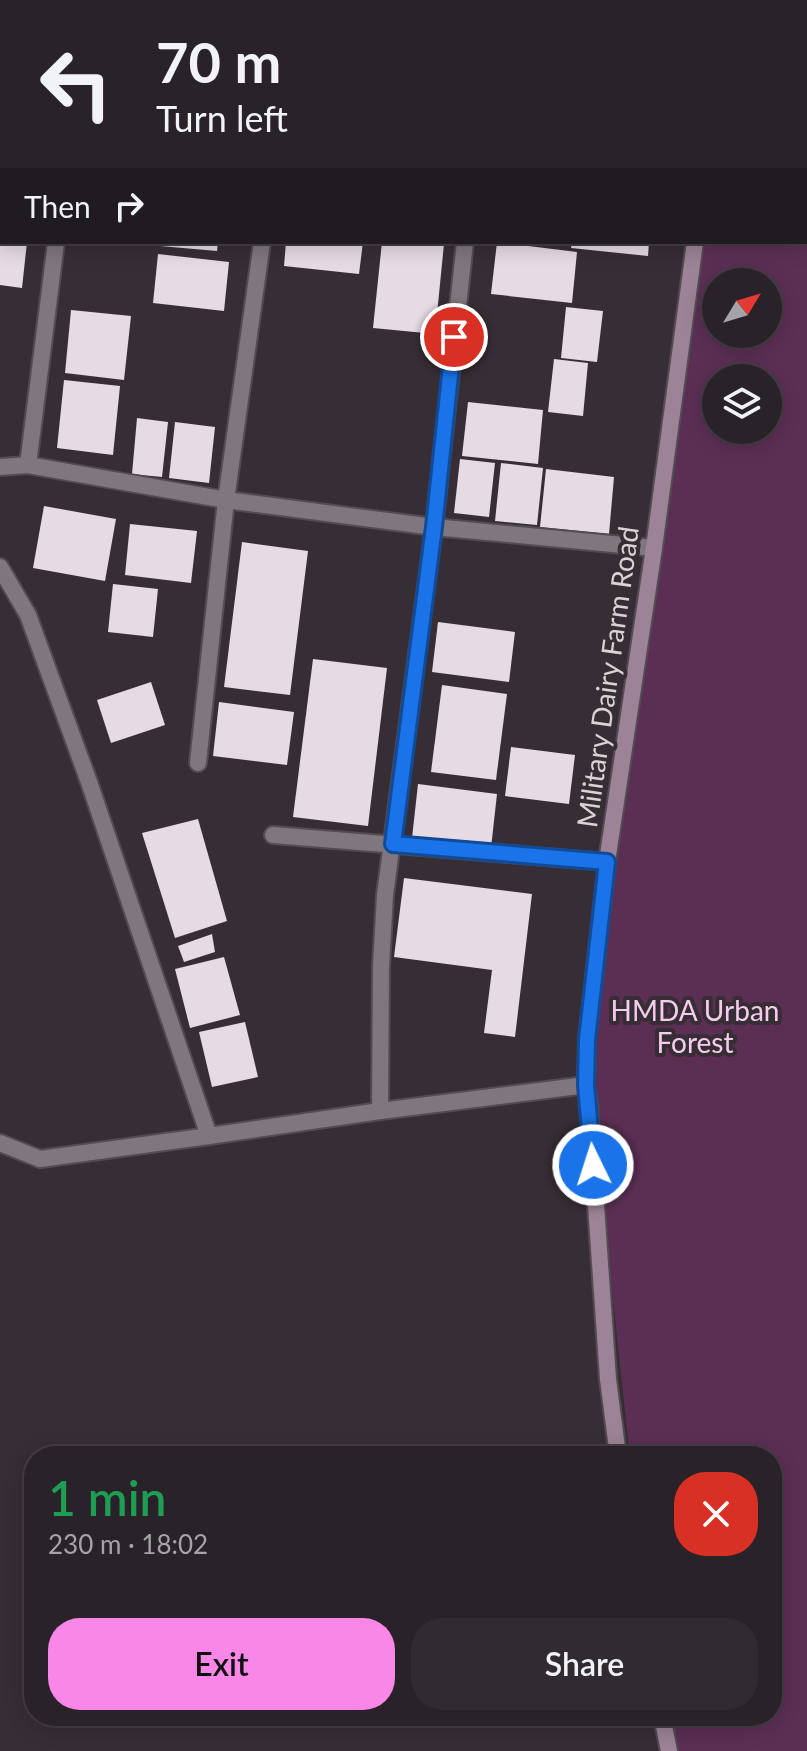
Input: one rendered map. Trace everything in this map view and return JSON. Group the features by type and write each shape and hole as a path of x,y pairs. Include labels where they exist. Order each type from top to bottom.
{"main road":[{"name":"Military Dairy Farm Road","path":"617,1446 608,1379 586,1085 587,1040 607,862 654,548 695,244"},
{"path":"664,1726 669,1751"}],"street":[{"path":"28,465 56,244"},
{"path":"198,763 226,500 262,244"},
{"path":"380,1111 385,895 434,527 465,244"},
{"path":"0,467 28,465 226,500 434,527 654,548"},
{"path":"0,567 34,629 209,1136"},
{"path":"273,835 607,862"},
{"path":"0,1143 40,1159 586,1085"}],"green space":[{"name":"HMDA Urban Forest","path":"691,244 807,244 807,1751 671,1751 667,1726 782,1726 782,1446 629,1446 582,1039 598,865"}],"building":[{"path":"0,244 27,244 22,288 0,285"},
{"path":"160,244 218,244 217,251"},
{"path":"286,244 363,244 359,274 284,266"},
{"path":"382,244 444,244 435,334 373,328"},
{"path":"497,244 577,252 572,303 491,294"},
{"path":"572,244 649,244 648,256 571,248"},
{"path":"158,254 229,262 224,311 153,303"},
{"path":"566,307 603,311 597,362 561,358"},
{"path":"71,310 131,316 124,380 65,373"},
{"path":"554,359 588,363 583,416 548,412"},
{"path":"64,380 120,386 113,455 57,448"},
{"path":"468,402 543,410 538,464 462,456"},
{"path":"137,418 168,422 162,477 132,474"},
{"path":"175,422 215,427 209,483 169,478"},
{"path":"460,459 495,463 489,517 454,513"},
{"path":"501,463 543,468 537,525 495,521"},
{"path":"546,469 614,477 609,534 540,527"},
{"path":"44,506 116,519 105,581 33,568"},
{"path":"130,524 197,531 191,583 125,575"},
{"path":"242,542 308,551 290,695 224,687"},
{"path":"113,584 158,589 153,637 108,632"},
{"path":"438,622 515,632 509,682 432,672"},
{"path":"313,659 387,668 368,826 293,817"},
{"path":"151,682 165,725 111,743 97,700"},
{"path":"442,685 507,694 496,780 431,772"},
{"path":"219,702 294,712 287,765 213,756"},
{"path":"511,747 575,755 569,804 505,796"},
{"path":"418,784 497,794 491,848 412,838"},
{"path":"198,819 227,921 175,938 142,833"},
{"path":"404,878 532,894 515,1037 484,1033 492,970 394,957"},
{"path":"212,934 215,952 184,962 178,946"},
{"path":"224,957 240,1015 190,1028 175,969"},
{"path":"245,1022 258,1077 212,1087 199,1032"}],"route":[{"path":"454,337 434,527 393,844 607,862 587,1040 586,1085 593,1165"}]}
